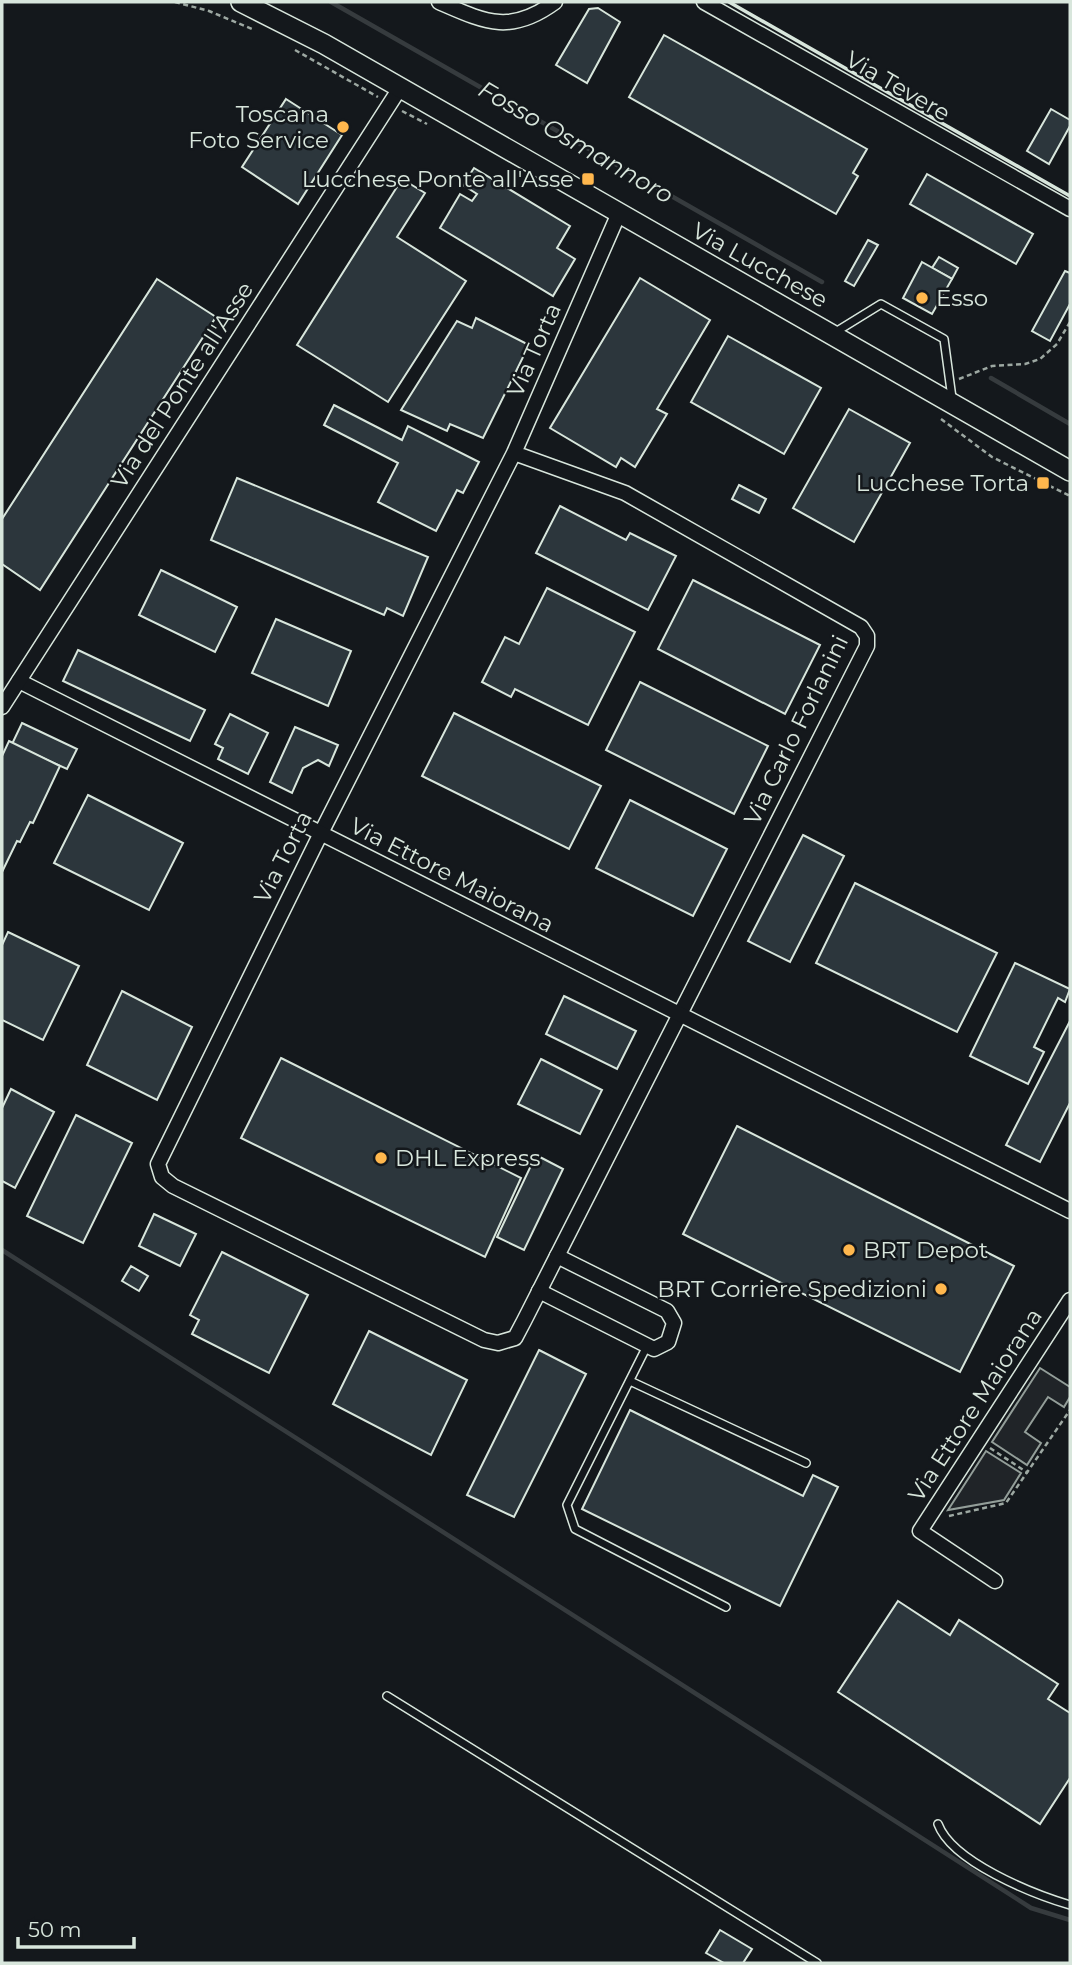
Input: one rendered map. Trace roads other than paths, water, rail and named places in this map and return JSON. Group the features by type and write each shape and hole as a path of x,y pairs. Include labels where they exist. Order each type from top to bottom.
{"main road":[{"name":"Via Lucchese","path":"241,2 400,88 833,334 951,393 1070,471"}],"street":[{"path":"439,2 480,19 510,24 536,15 555,2"},
{"name":"Via Tevere","path":"704,2 1070,209"},
{"name":"Via del Ponte all'Asse","path":"2,707 400,88"},
{"name":"Via Torta","path":"539,1291 515,1338 505,1343 484,1340 173,1186 158,1170 159,1157 514,453 619,214"},
{"name":"Via Carlo Forlanini","path":"514,453 625,494 862,627 867,636 867,646 678,1014"},
{"name":"Via Ettore Maiorana","path":"19,681 1070,1211"},
{"path":"557,1256 667,1311 674,1323 668,1342 654,1349 539,1291 678,1014"},
{"name":"Via Ettore Maiorana","path":"995,1581 920,1531 1070,1300"}],"lane":[{"path":"833,334 881,304 944,339 951,393"},
{"path":"647,1346 567,1505 575,1529 726,1607"},
{"path":"629,1381 806,1463"},
{"path":"387,1696 817,1963"},
{"path":"938,1824 951,1845 1006,1880 1035,1895 1070,1905"}],"waterway":[{"name":"Fosso Osmannoro","path":"331,2 822,282"},
{"name":"Fosso Osmannoro","path":"991,378 1070,424"},
{"path":"2,1250 1031,1908 1070,1920"}],"place":[{"name":"Toscana Foto Service","path":"343,127"},
{"name":"Lucchese Ponte all'Asse","path":"588,179"},
{"name":"Esso","path":"922,298"},
{"name":"Lucchese Torta","path":"1043,483"},
{"name":"DHL Express","path":"381,1158"},
{"name":"BRT Depot","path":"849,1250"},
{"name":"BRT Corriere Spedizioni","path":"941,1289"}]}
